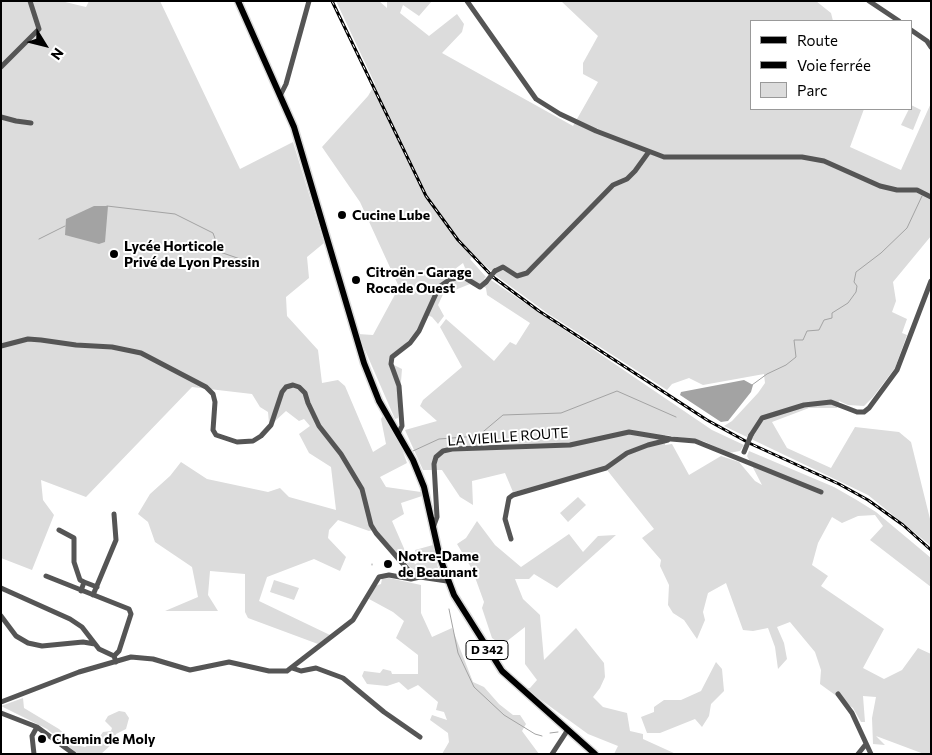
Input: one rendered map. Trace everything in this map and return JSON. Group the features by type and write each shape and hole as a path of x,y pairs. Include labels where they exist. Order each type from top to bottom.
{"main road":[{"name":"D 342","path":"238,1 281,94 305,160 364,363 378,400 398,434 424,487 448,581 486,648 502,671 595,754"}],"street":[{"path":"1,67 39,29 30,1"},
{"path":"281,94 286,84 309,1"},
{"path":"466,1 536,99 560,114 648,153 664,157 692,158 802,157 824,162 880,186 898,190 917,190 931,196"},
{"path":"869,1 898,20"},
{"path":"912,31 927,41 931,47"},
{"path":"1,116 16,122 31,123"},
{"path":"398,434 402,426 399,386 391,364 392,357 410,343 419,331 439,287 448,280 462,276 480,287 496,271 503,267 517,276 527,273 613,185 626,179 636,171 648,153"},
{"path":"740,458 762,418 804,405 831,402 857,412 864,412 869,408 897,370 931,281"},
{"path":"1,346 35,340 112,347 141,353 209,390 213,394 215,402 213,430 216,435 237,442 253,441 261,436 270,425 282,392 286,387 293,385 299,387 305,393 308,404 319,426 340,454 362,489 371,525 376,533 403,565 420,577"},
{"name":"LA VIEILLE ROUTE","path":"433,528 437,518 434,494 434,464 436,456 443,451 452,449 570,445 629,432 694,441 821,492"},
{"path":"512,539 505,519 509,498 513,494 606,468 634,450 671,439"},
{"path":"94,596 116,540 114,514"},
{"path":"59,530 74,538 74,562 80,580 97,587"},
{"path":"1,702 115,659 141,657 190,670 229,662 279,672 292,668 353,620 379,577 389,575 411,579 420,577 448,581"},
{"path":"46,576 129,609 130,614 115,659"},
{"path":"81,591 84,582"},
{"path":"1,588 70,619 82,627 95,644 106,654 115,659"},
{"path":"1,616 6,626 16,636 28,643 42,646 84,642 95,644"},
{"path":"292,668 301,671 316,668 343,678 384,712 420,737"},
{"path":"838,694 851,710 871,754"},
{"path":"1,713 37,727 74,754"},
{"path":"34,754 32,736 37,727"},
{"path":"552,754 567,731"},
{"path":"858,754 866,744"}],"green space":[{"path":"1,1 61,1 86,7 89,1 160,1 240,169 293,142 324,243 307,257 309,278 286,297 287,316 318,350 322,383 338,380 345,386 373,452 386,444 381,419 383,416 401,446 407,463 380,477 386,487 421,492 422,496 401,503 404,514 392,521 406,553 415,564 419,562 415,550 433,545 438,568 426,573 416,572 404,562 376,529 369,531 338,520 329,530 328,538 346,557 340,571 314,559 267,577 259,601 330,635 318,644 248,618 245,612 245,574 210,571 208,595 218,611 165,611 198,597 192,567 155,542 148,522 138,514 150,494 170,476 181,462 207,479 268,492 280,488 289,497 336,510 331,467 309,453 299,434 310,426 304,419 299,421 286,411 274,422 269,423 268,412 260,407 252,394 192,387 86,497 41,480 43,500 54,515 32,570 1,558"},
{"path":"336,1 379,1 387,8 387,1 432,1 419,16 403,5 400,13 429,36 457,14 464,24 462,32 442,53 573,126 598,82 583,74 583,63 598,36 561,1 816,1 831,13 833,20 750,20 750,110 864,110 850,147 901,170 931,103 931,236 893,282 896,301 892,312 907,319 902,333 907,335 895,368 864,406 848,405 839,401 837,408 809,408 772,422 787,448 831,468 855,427 899,432 911,442 931,523 931,546 868,495 724,426 732,421 758,393 765,383 764,374 703,385 689,378 672,384 667,390 547,313 495,275 497,272 494,269 491,271 474,255 470,259 486,277 484,279 487,283 491,280 712,430 744,445 740,451 729,453 703,441 665,435 665,445 672,444 689,475 721,456 739,462 755,481 762,485 747,456 749,451 834,487 855,499 876,512 931,558 931,587 870,540 883,526 875,515 858,516 842,523 832,517 818,543 812,565 828,576 821,586 884,629 863,668 884,679 902,670 918,648 931,654 931,754 924,754 876,736 885,745 873,744 872,718 876,697 863,696 865,722 861,722 853,708 820,684 821,670 815,652 790,622 777,627 784,643 787,659 778,669 775,647 768,628 753,631 743,630 726,583 708,593 703,612 705,620 697,639 684,620 673,613 668,605 669,585 660,566 661,560 642,538 654,529 607,470 513,492 505,473 472,481 473,505 460,497 442,470 423,470 405,430 437,421 420,406 423,400 462,367 440,327 446,319 494,361 510,342 516,345 530,323 487,295 486,288 456,272 465,268 463,263 451,272 470,284 455,290 452,287 446,288 438,305 444,316 438,324 432,317 425,314 416,331 390,363 402,369 398,418 395,419 358,334 373,335 399,287 360,202 322,147 368,96 375,84"},
{"path":"912,106 921,110 913,130 901,125 908,110 912,110"},
{"path":"578,497 586,505 568,522 560,513"},
{"path":"477,521 495,545 521,567 569,534 583,552 598,536 616,535 557,588 534,574 529,579 515,579 523,599 540,615 544,660 576,628 604,663 605,677 593,697 603,707 627,713 630,731 643,734 643,739 676,754 614,754 618,746 588,734 526,689 530,688 537,680 525,664 525,627 502,645 492,638 482,608 484,602 472,569 457,544 466,538"},
{"path":"389,578 421,585 421,613 432,637 452,628 473,682 484,687 499,704 513,715 520,715 526,724 522,731 539,754 442,754 449,742 448,733 430,720 432,715 447,720 444,712 436,710 438,702 418,685 408,690 399,682 387,686 367,684 362,676 364,671 380,673 383,669 391,671 392,674 418,674 418,655 396,638 404,621 393,612 369,599 375,586 381,584 382,579"},
{"path":"274,580 299,588 294,600 270,592"},
{"path":"716,662 722,669 724,691 711,704 709,716 702,727 695,719 660,733 647,733 641,717 654,712 654,707 664,700 681,700 701,691"},
{"path":"23,698 24,708 59,729 76,745 85,747 90,744 87,739 89,737 99,738 103,732 111,731 112,728 105,721 108,716 119,711 125,712 129,718 126,729 116,734 112,744 101,754 78,754 47,729 1,706"}],"shaded area":[{"path":"94,206 108,206 105,242 99,244 65,235 66,219"},
{"path":"744,380 753,385 751,392 728,421 721,422 680,395 681,392"}],"waterway":[{"path":"752,385 796,357 794,340 803,340 807,331 819,330 824,320 832,318 832,313 848,303 856,292 857,286 854,282 856,272 881,253 907,228 922,196"},
{"path":"107,206 175,214 213,233 220,252 246,261"},
{"path":"39,239 65,226"},
{"path":"413,451 439,439 478,436 503,415 561,413 617,391 676,417"},
{"path":"449,609 458,653 474,687 504,715 535,734 542,736"},
{"path":"550,733 558,732"}],"railway":[{"path":"332,1 426,196 458,240 493,277 539,311 707,420 749,443 839,484 868,500 903,525 931,550"}],"place":[{"name":"Cucine Lube","path":"342,215"},
{"name":"Lycée Horticole Privé de Lyon Pressin","path":"114,254"},
{"name":"Citroën - Garage Rocade Ouest","path":"356,280"},
{"name":"Notre-Dame de Beaunant","path":"388,564"},
{"name":"Chemin de Moly","path":"42,739"}]}
